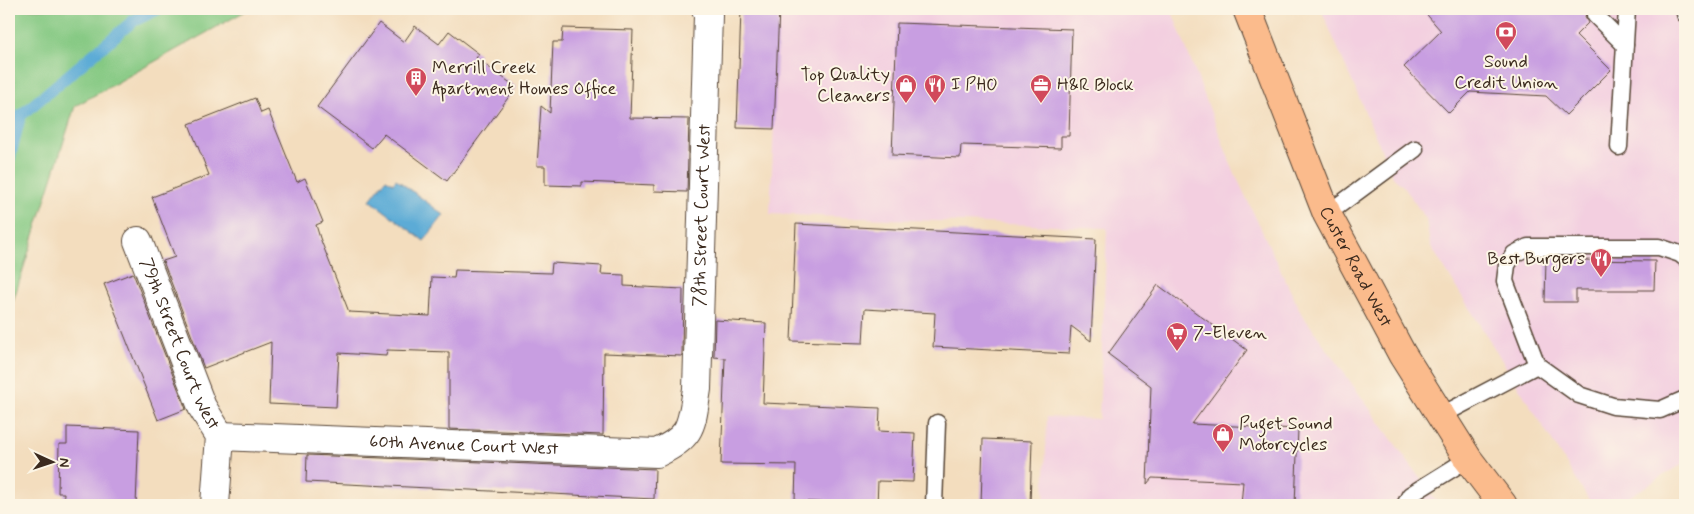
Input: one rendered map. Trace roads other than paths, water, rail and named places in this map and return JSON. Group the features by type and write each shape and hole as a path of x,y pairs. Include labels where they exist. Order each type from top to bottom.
{"main road":[{"name":"Custer Road West","path":"1247,9 1327,214 1402,354 1468,459 1503,505"}],"street":[{"name":"78th Street Court West","path":"692,420 697,380 708,15 706,9"},
{"name":"79th Street Court West","path":"138,241 202,407 220,436 215,505"},
{"name":"60th Avenue Court West","path":"220,436 658,453 676,444 689,430 692,420"}],"lane":[{"path":"1619,148 1627,9"},
{"path":"1685,9 1685,14"},
{"path":"1595,15 1625,45"},
{"path":"1327,214 1415,148"},
{"path":"1684,254 1659,247 1528,248 1514,254 1508,265 1505,282 1537,365 1579,395 1613,406 1660,410 1685,399"},
{"path":"1440,416 1537,365"},
{"path":"934,505 937,423"},
{"path":"1405,505 1410,495 1468,459"}],"water":[{"path":"386,179 393,183 396,179 444,215 424,241 370,200"}],"waterway":[{"path":"9,160 20,116 133,21 158,9"}],"place":[{"name":"Sound Credit Union","path":"1506,51"},
{"name":"Merrill Creek Apartment Homes Office","path":"416,97"},
{"name":"Top Quality Cleaners","path":"906,104"},
{"name":"I PHO","path":"935,104"},
{"name":"H&R Block","path":"1041,104"},
{"name":"Best Burgers","path":"1601,278"},
{"name":"7-Eleven","path":"1177,352"},
{"name":"Puget Sound Motorcycles","path":"1223,453"}]}
